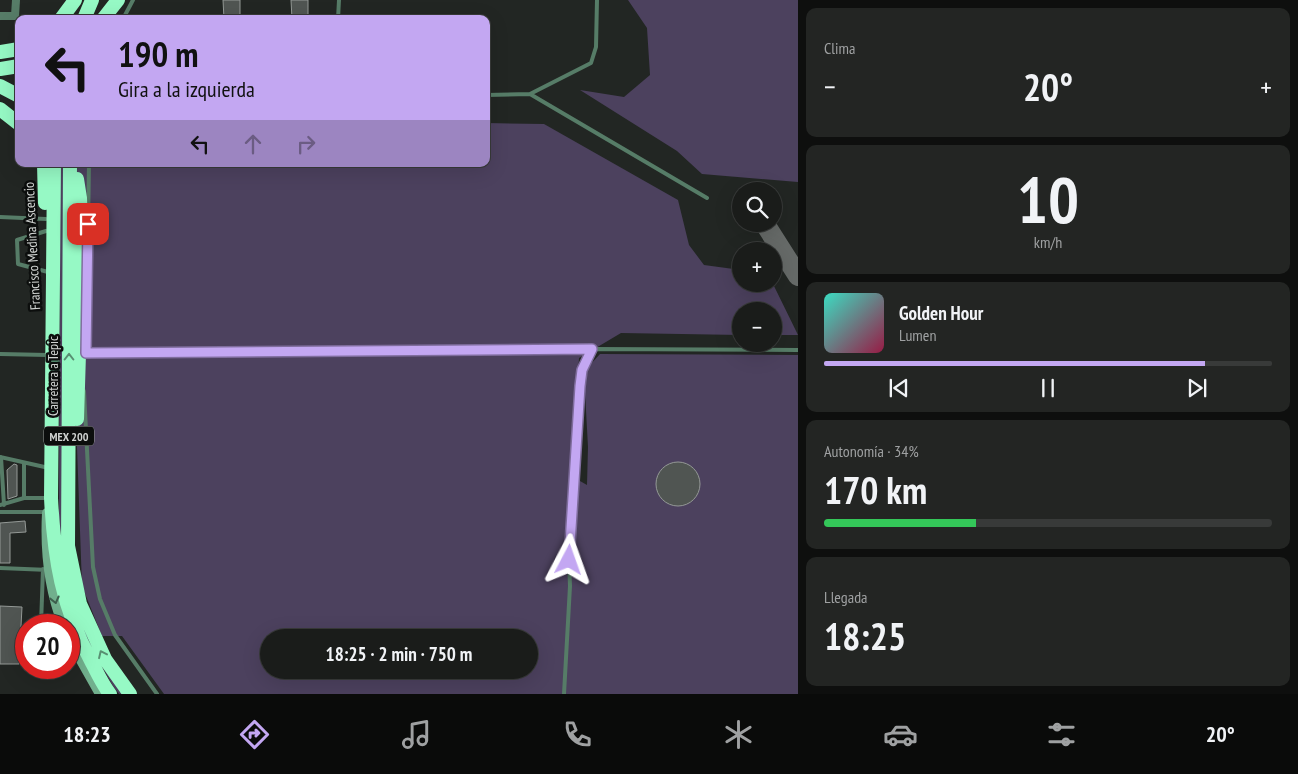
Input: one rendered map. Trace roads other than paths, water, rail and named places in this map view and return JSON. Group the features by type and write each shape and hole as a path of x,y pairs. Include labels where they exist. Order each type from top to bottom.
{"highway":[{"path":"64,15 75,0"},
{"path":"74,15 80,0"},
{"path":"86,15 92,0"},
{"path":"105,15 112,0"},
{"path":"106,15 118,0"},
{"path":"0,52 15,50"},
{"path":"0,69 15,67"},
{"path":"0,86 15,94"},
{"path":"0,109 15,121"},
{"path":"39,167 45,201"},
{"name":"Francisco Medina Ascencio","path":"44,167 48,272 53,327"},
{"name":"Carretera a Tepic","path":"54,167 50,570 62,594 77,635 110,694"},
{"name":"Carretera a Tepic","path":"71,167 68,546 80,604 104,660 130,694"},
{"path":"69,506 79,394 84,308 80,198 72,167"}],"main road":[{"path":"50,570 55,602 59,614"},
{"path":"80,659 100,694"}],"street":[{"path":"15,15 16,0"},
{"path":"0,16 15,16"}],"lane":[{"path":"125,15 133,0"},
{"path":"338,0 338,15"},
{"path":"490,95 530,94 591,63 596,47 597,0"},
{"path":"530,94 707,198"},
{"path":"88,234 89,167"},
{"path":"0,218 46,225"},
{"path":"46,225 18,240 18,264 48,272"},
{"path":"84,308 88,244"},
{"path":"85,363 86,343"},
{"path":"86,353 592,349 798,350"},
{"path":"564,694 580,386 582,370 592,349"},
{"path":"0,354 53,355"},
{"path":"85,382 92,567 100,599 115,635 157,694"},
{"path":"50,505 24,498 2,505 1,457 52,468"},
{"path":"24,463 24,498"},
{"path":"0,512 50,505"},
{"path":"0,568 50,570 44,614"}]}
